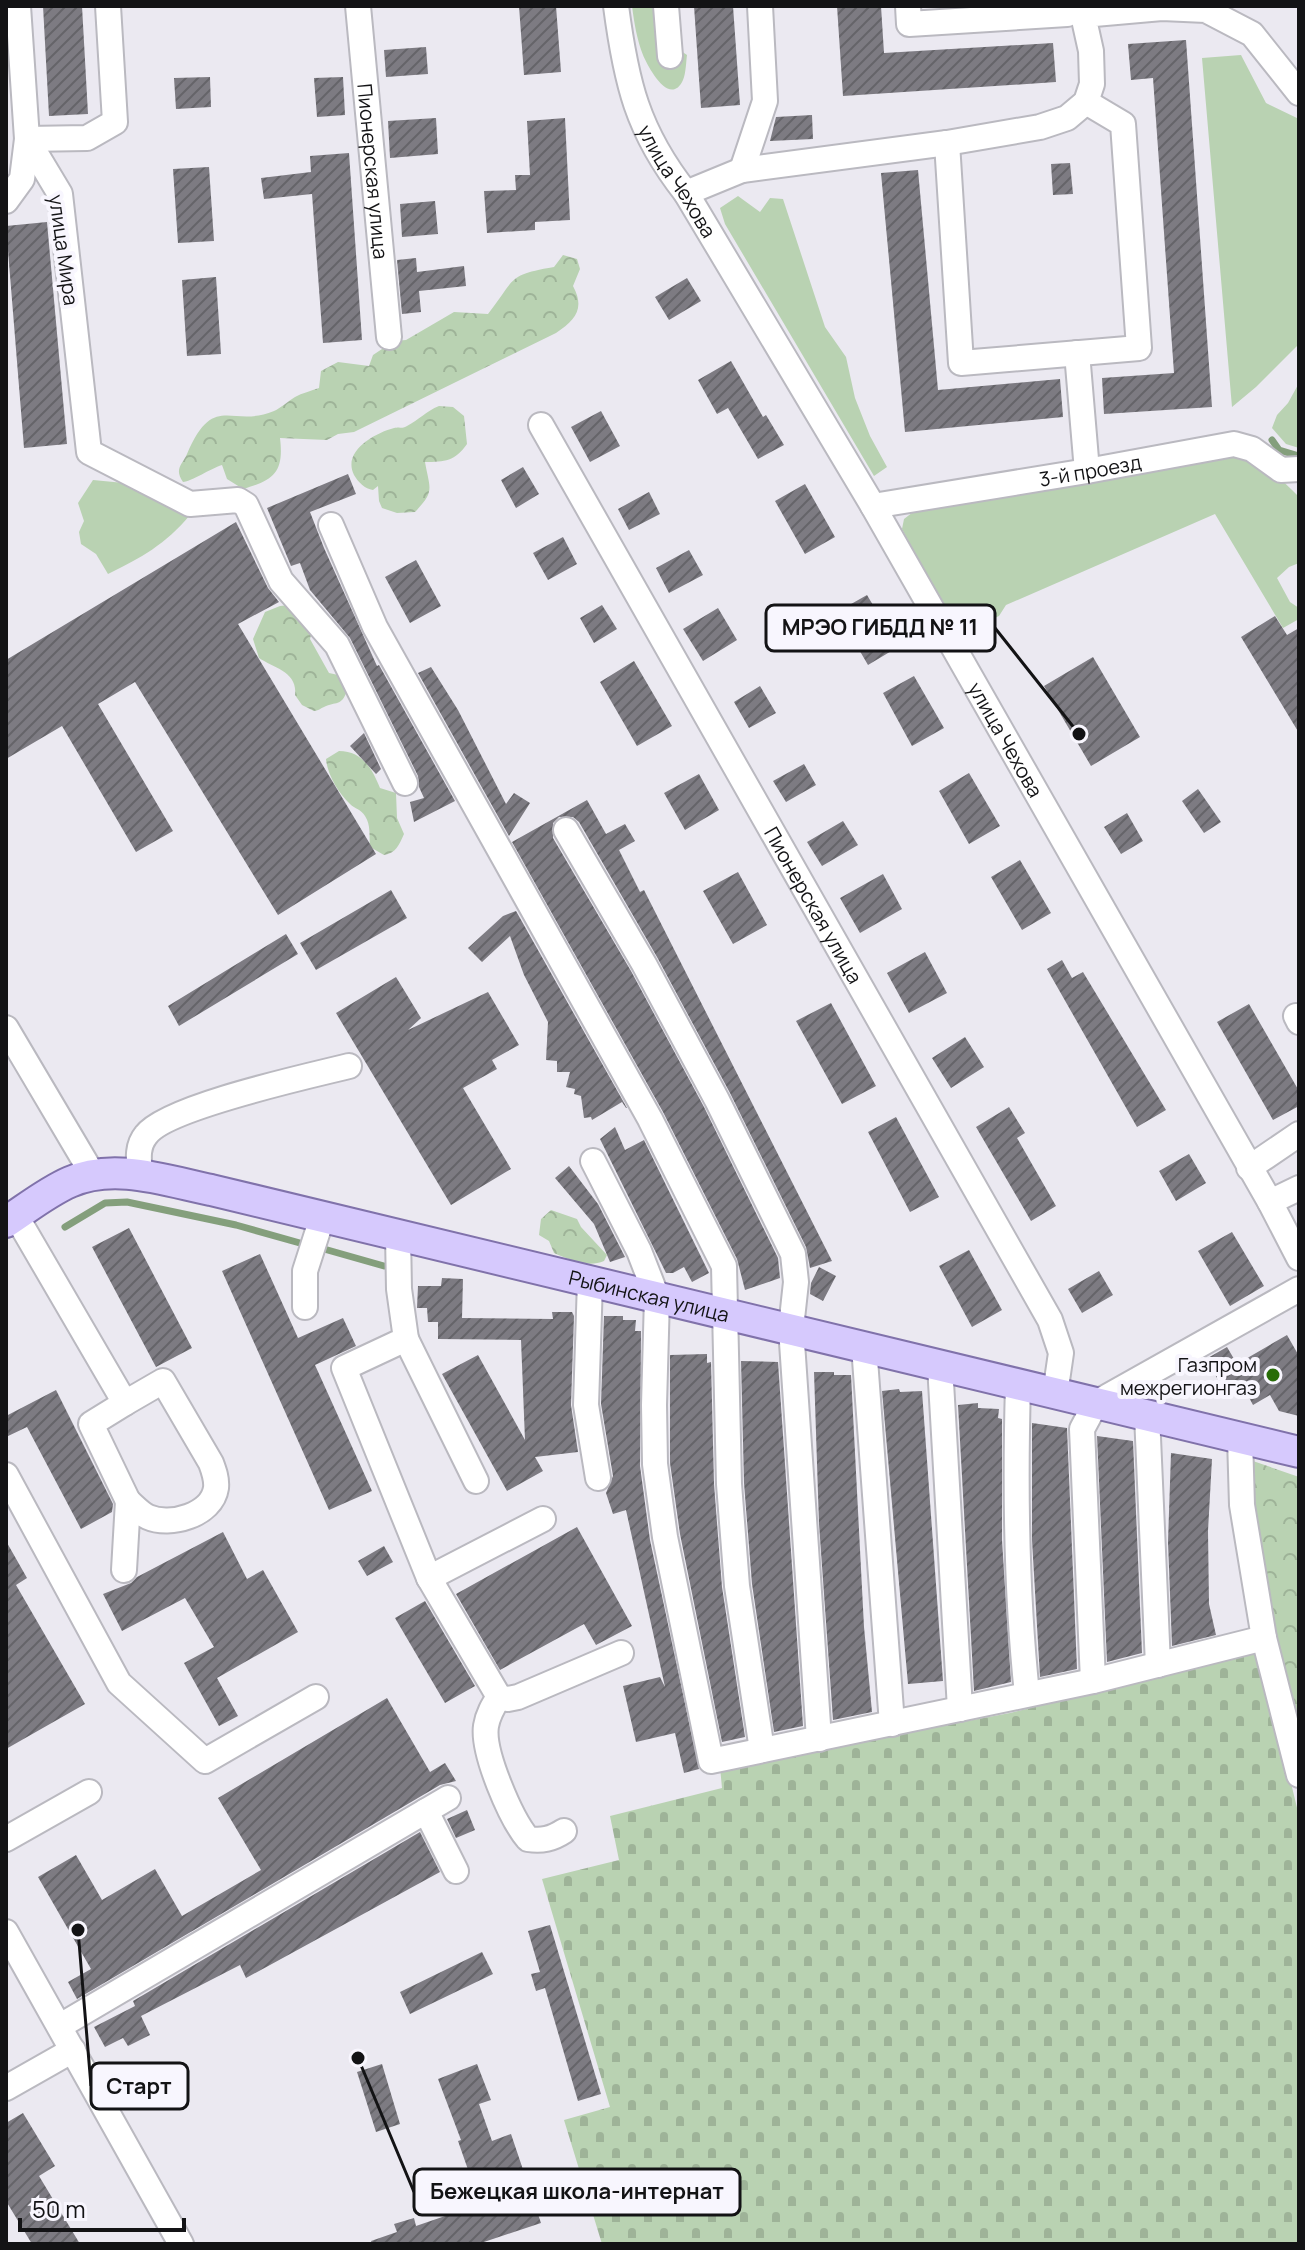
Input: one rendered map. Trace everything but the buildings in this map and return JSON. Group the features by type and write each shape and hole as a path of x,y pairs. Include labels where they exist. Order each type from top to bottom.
{"main road":[{"name":"Рыбинская улица","path":"11,1219 70,1182 93,1175 120,1173 140,1176 211,1190 791,1328 1299,1452"}],"street":[{"name":"улица Мира","path":"18,6 27,139 60,194 89,452 190,504 238,500 246,505 281,581 337,645"},
{"path":"6,201 22,179 27,139 87,138 115,122 108,6"},
{"name":"Пионерская улица","path":"358,6 389,337"},
{"name":"улица Чехова","path":"616,6 624,64 644,127 663,162 686,193 873,506 1299,1258"},
{"path":"666,6 670,56"},
{"path":"742,170 765,101 760,6"},
{"path":"908,6 909,24 1147,8 1206,10 1252,34 1299,93"},
{"path":"1035,6 1075,14"},
{"path":"686,193 742,170 947,143 1040,127 1067,118 1086,102 1092,84 1091,51 1075,14"},
{"path":"947,143 961,363 1139,348 1123,124 1086,102"},
{"path":"1077,353 1087,471"},
{"name":"Пионерская улица","path":"541,425 1050,1320 1061,1353 1055,1394"},
{"name":"3-й проезд","path":"873,506 1234,444 1252,449 1290,469 1299,487"},
{"path":"331,525 375,627 650,1119 724,1266 729,1484 737,1586 762,1750"},
{"path":"375,627 337,645 405,783"},
{"path":"566,830 644,964 717,1100 793,1254 796,1267 791,1328 819,1739"},
{"path":"6,1028 93,1175"},
{"path":"140,1176 140,1144 147,1132 177,1114 349,1066"},
{"path":"1249,1168 1299,1134"},
{"path":"593,1161 639,1251 657,1297 655,1464 665,1537 711,1761 1093,1681 1264,1638"},
{"path":"1270,1202 1299,1188"},
{"path":"305,1307 305,1271 322,1218"},
{"path":"11,1219 125,1403"},
{"path":"398,1235 399,1289 406,1339 476,1481"},
{"path":"590,1281 586,1405 598,1478"},
{"path":"1093,1681 1082,1429 1096,1403 1299,1289"},
{"path":"406,1339 344,1368 429,1578 499,1697 518,1697 621,1653"},
{"path":"864,1346 892,1724"},
{"path":"940,1365 960,1709"},
{"path":"163,1381 211,1463 216,1491 208,1504 181,1519 166,1521 147,1517 128,1501 91,1424 125,1403 163,1381"},
{"path":"1018,1385 1015,1477 1019,1617 1027,1694"},
{"path":"1147,1415 1158,1665"},
{"path":"1240,1438 1242,1505 1264,1638 1299,1775"},
{"path":"6,1475 119,1683 205,1761 316,1697"},
{"path":"124,1570 128,1501"},
{"path":"429,1578 543,1519"},
{"path":"499,1697 490,1710 485,1727 487,1745 511,1814 528,1839 553,1838 564,1831"},
{"path":"6,1839 89,1792"},
{"path":"60,2026 448,1798"},
{"path":"426,1811 456,1871"},
{"path":"6,1932 181,2244"},
{"path":"6,2088 73,2050"}],"green space":[{"path":"632,6 660,6 681,51 687,55 684,77 678,87 672,90 666,88 650,68 639,43"},
{"path":"1241,55 1266,103 1299,119 1299,344 1232,407 1202,58"},
{"path":"738,196 760,212 770,198 783,199 825,327 846,357 855,398 887,467 874,476 725,224 720,208"},
{"path":"563,255 577,259 580,269 573,286 578,307 569,323 556,333 354,432 338,434 327,440 280,438 280,459 275,472 254,486 243,489 227,479 222,465 183,482 179,474 181,464 197,435 215,417 259,415 274,411 298,396 319,388 321,371 338,362 369,366 373,355 394,341 406,340 454,312 488,314 514,280 554,267"},
{"path":"1299,383 1299,448 1286,444 1272,428 1277,415"},
{"path":"439,406 453,407 464,416 467,444 449,459 425,462 429,490 415,512 397,513 382,508 378,486 373,490 367,488 354,475 351,466 356,451 378,434 403,428"},
{"path":"1232,455 1269,470 1299,497 1299,563 1277,578 1290,602 1299,608 1299,619 1283,628 1215,514 1006,605 999,616 979,625 944,607 902,529 904,519 917,509"},
{"path":"93,480 124,483 153,500 190,515 152,549 108,574 96,554 81,544 79,532 84,521 78,503"},
{"path":"290,605 312,632 310,639 329,673 343,676 347,691 340,702 315,711 302,705 289,676 259,658 253,639 265,612"},
{"path":"339,751 360,757 370,768 380,788 396,793 397,818 404,834 391,852 384,855 370,847 365,816 346,800 334,783 326,759"},
{"path":"551,1210 577,1219 607,1255 604,1261 585,1263 554,1253 549,1241 539,1235 541,1219"},
{"path":"1253,1461 1299,1477 1299,1737 1262,1566"},
{"path":"1259,1651 1299,1816 1299,2244 602,2244 564,2120 610,2107 542,1879 619,1860 610,1816 722,1788 720,1767 1010,1713"}],"waterway":[{"path":"1272,440 1279,450 1299,456"},
{"path":"65,1227 105,1203 127,1202 236,1225 307,1245"},
{"path":"317,1247 384,1266"}],"place":[{"name":"МРЭО ГИБДД № 11","path":"1079,734"},
{"name":"Газпром межрегионгаз","path":"1273,1375"},
{"name":"Старт","path":"78,1930"},
{"name":"Бежецкая школа-интернат","path":"358,2058"}]}
